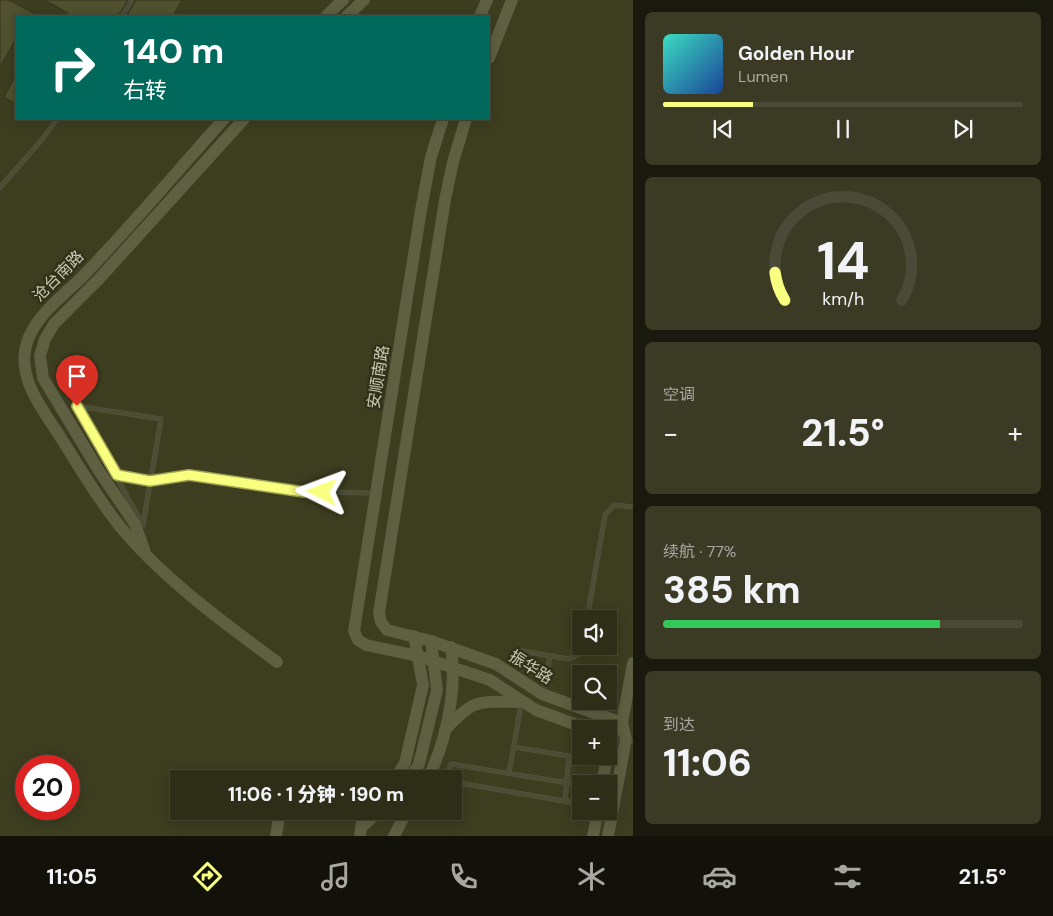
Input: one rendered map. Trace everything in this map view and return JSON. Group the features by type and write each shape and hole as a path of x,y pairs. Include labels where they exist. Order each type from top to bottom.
{"street":[{"path":"327,15 343,0"},
{"path":"348,15 364,0"},
{"path":"480,15 487,0"},
{"path":"490,55 512,0"},
{"name":"沧台南路","path":"223,120 85,275 42,314 27,341 24,357 29,386 122,528 146,553 220,621 277,662"},
{"name":"沧台南路","path":"146,553 135,524 43,378 40,356 45,339 54,324 98,280 243,120"},
{"name":"安顺南路","path":"358,640 354,631 421,210 431,156 443,120"},
{"name":"振华路","path":"466,120 453,162 412,401 379,613 381,622 386,630 451,647 496,664 542,694 622,723"},
{"path":"401,770 406,763 422,691 423,679 414,636"},
{"name":"振华路","path":"358,640 366,645 418,656 490,680 522,702 572,722"},
{"path":"415,770 419,764 438,690 431,641"},
{"path":"431,770 444,732 453,695 454,668 451,647"},
{"path":"617,729 622,723 633,663"},
{"path":"444,732 464,709 474,704 485,702 522,702"},
{"path":"608,836 629,740 622,723"},
{"path":"276,836 279,820"},
{"path":"361,832 371,820"},
{"path":"394,836 403,820"},
{"path":"593,836 596,820"}],"lane":[{"path":"123,15 132,0"},
{"path":"0,188 20,162 36,148 56,120"},
{"path":"77,406 161,419 150,481 143,525 117,475 77,406"},
{"path":"117,475 150,481 189,475 304,492 377,493"},
{"path":"589,610 605,515 614,505 633,507"},
{"path":"517,650 550,656 574,658 576,655"},
{"path":"542,694 550,656"},
{"path":"509,774 522,702"},
{"path":"514,747 569,756 565,801"},
{"path":"449,770 451,764 572,784"},
{"path":"462,783 572,802"}],"building":[{"path":"0,0 9,0 36,15 15,15 15,41 0,67"},
{"path":"45,0 128,0 119,15 67,15 68,13"},
{"path":"136,0 182,0 174,15 128,14"},
{"path":"15,77 15,103 4,97"}],"route":[{"path":"77,406 117,475 150,481 189,475 304,492 322,492"}]}
